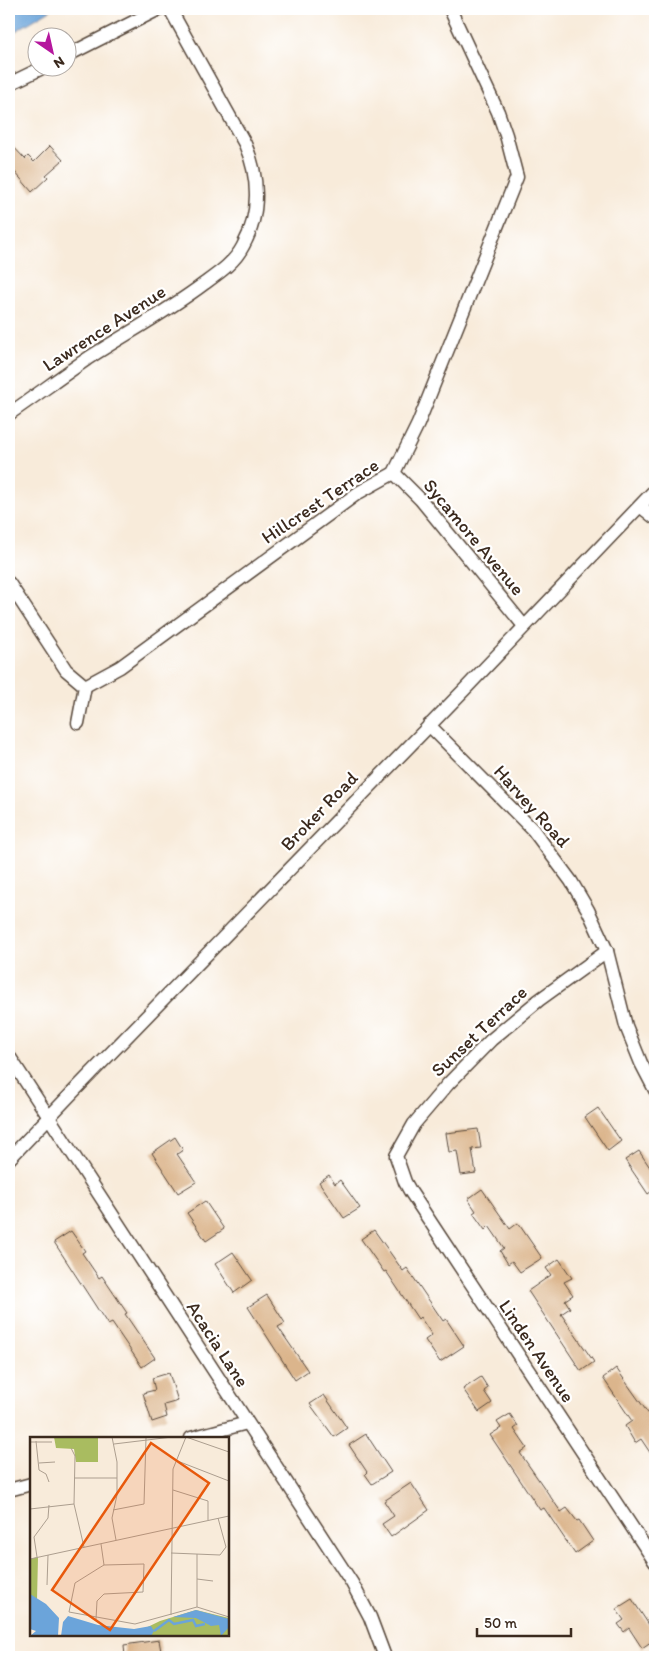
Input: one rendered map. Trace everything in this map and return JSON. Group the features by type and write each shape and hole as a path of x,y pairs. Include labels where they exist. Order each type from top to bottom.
{"street":[{"path":"78,50 159,9"},
{"name":"Lawrence Avenue","path":"9,414 88,359 186,297 232,261 243,247 248,236 257,205 255,176 251,156 170,9"},
{"name":"Hillcrest Terrace","path":"85,686 120,667 358,493 394,473 418,424 517,177 498,112 450,9"},
{"path":"9,84 28,75"},
{"name":"Sycamore Avenue","path":"394,473 421,500 524,626"},
{"name":"Broker Road","path":"9,1159 655,490"},
{"path":"640,506 655,518"},
{"path":"9,583 66,670 85,686 78,723"},
{"name":"Harvey Road","path":"429,725 533,830 571,881 588,910 607,951 626,1026 641,1063 655,1090"},
{"name":"Sunset Terrace","path":"396,1156 414,1124 448,1084 491,1040 539,1000 607,951"},
{"name":"Acacia Lane","path":"9,1056 352,1582 370,1617 386,1657"},
{"name":"Linden Avenue","path":"396,1156 410,1191 655,1562"},
{"path":"195,1437 247,1423"},
{"path":"9,1490 30,1484"}],"water":[{"path":"9,9 52,9 9,35"}],"building":[{"path":"9,142 25,159 28,156 34,162 50,146 63,160 46,175 48,177 32,192 9,165"},
{"path":"598,1108 621,1141 608,1151 585,1117"},
{"path":"478,1129 481,1148 472,1149 476,1173 461,1175 457,1151 449,1152 446,1133"},
{"path":"175,1137 183,1150 177,1154 196,1182 178,1193 152,1153"},
{"path":"639,1151 655,1175 655,1189 648,1194 625,1160"},
{"path":"329,1175 335,1184 340,1180 360,1208 344,1218 319,1182"},
{"path":"482,1189 510,1229 518,1223 542,1258 520,1272 512,1261 508,1264 500,1251 504,1248 489,1226 485,1230 473,1213 476,1211 468,1199"},
{"path":"205,1201 224,1229 206,1241 187,1213"},
{"path":"374,1230 403,1271 407,1268 443,1321 446,1319 464,1346 440,1362 425,1340 432,1335 420,1317 418,1319 386,1271 384,1272 361,1239"},
{"path":"71,1231 85,1251 82,1253 99,1278 102,1276 155,1358 142,1367 112,1323 108,1325 54,1242"},
{"path":"233,1252 252,1280 234,1293 215,1264"},
{"path":"559,1259 572,1278 564,1282 573,1295 565,1300 570,1308 561,1314 594,1362 581,1371 528,1291 551,1275 546,1268"},
{"path":"267,1295 285,1323 278,1327 308,1371 295,1380 248,1307"},
{"path":"616,1368 655,1423 655,1460 641,1439 635,1443 625,1426 632,1421 603,1378"},
{"path":"169,1373 178,1401 164,1405 167,1417 152,1422 143,1393 155,1390 152,1378"},
{"path":"481,1377 488,1388 484,1391 492,1403 479,1412 463,1389"},
{"path":"324,1395 347,1428 334,1437 310,1404"},
{"path":"510,1414 518,1426 514,1429 527,1448 520,1453 561,1512 567,1508 577,1521 579,1520 593,1541 575,1554 544,1508 540,1510 490,1435 501,1428 497,1422"},
{"path":"366,1434 391,1472 372,1484 365,1474 367,1472 349,1445"},
{"path":"411,1483 429,1510 391,1537 382,1524 394,1516 384,1501"},
{"path":"632,1599 655,1634 655,1639 642,1648 629,1628 624,1632 618,1624 624,1620 616,1609"},
{"path":"159,1640 162,1657 125,1657 124,1645"}]}
